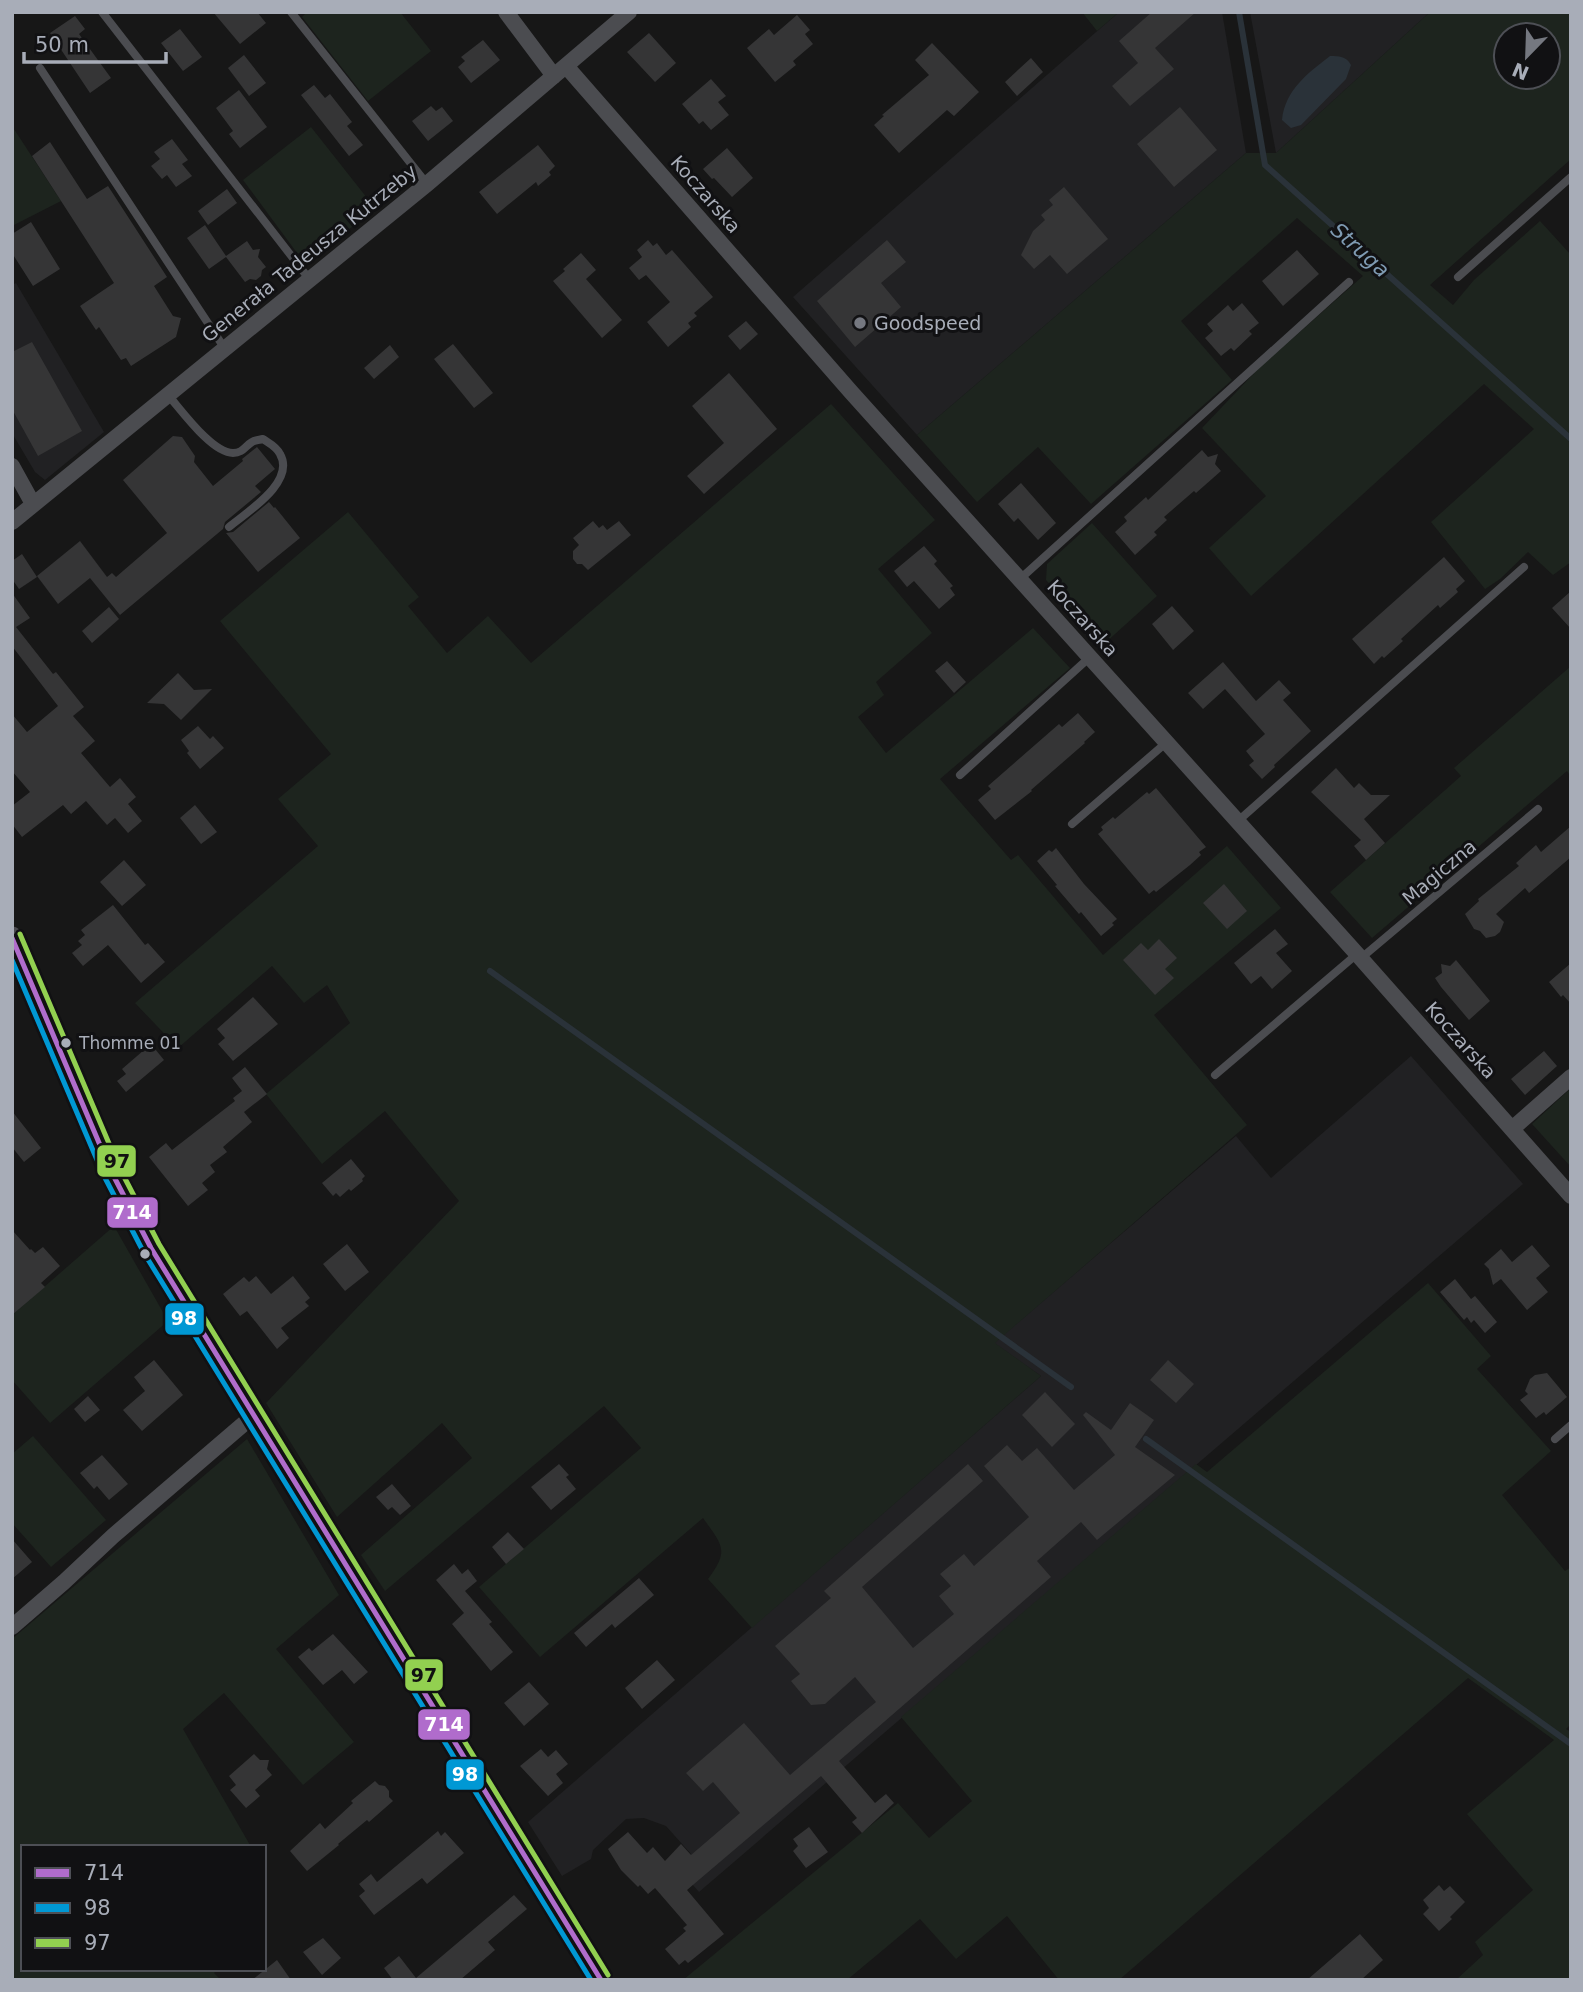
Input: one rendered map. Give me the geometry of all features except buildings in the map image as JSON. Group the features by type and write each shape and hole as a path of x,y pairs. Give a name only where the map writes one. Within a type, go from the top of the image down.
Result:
{"street":[{"name":"Koczarska","path":"506,12 1167,742 1571,1196"},
{"name":"Generała Tadeusza Kutrzeby","path":"12,522 427,184 629,12"},
{"path":"12,466 33,504"},
{"path":"12,937 111,1171 151,1248 601,1980"},
{"path":"1512,1129 1571,1077"},
{"path":"12,1627 254,1415"}],"lane":[{"path":"102,12 310,280"},
{"path":"291,12 427,184"},
{"path":"40,68 225,349"},
{"path":"1458,276 1571,177"},
{"path":"1020,579 1349,282"},
{"path":"167,396 212,444 223,451 234,453 244,450 251,442 263,439 281,454 283,466 275,488 229,527"},
{"path":"1238,821 1524,567"},
{"path":"960,775 1090,657"},
{"path":"1072,824 1167,742"},
{"name":"Magiczna","path":"1215,1075 1538,808"},
{"path":"1555,1439 1571,1424"}],"shaded area":[{"path":"307,12 400,12 431,51 368,101 302,17"},
{"path":"1082,12 1119,12 1097,31"},
{"path":"1119,12 1222,12 1246,153 917,435 793,297"},
{"path":"1250,12 1430,12 1276,153"},
{"path":"1430,12 1571,12 1571,159 1430,285 1453,305 1474,280 1540,221 1571,255 1571,562 1553,575 1528,552 1500,579 1485,589 1431,522 1534,429 1484,384 1251,596 1209,548 1266,496 1202,428 1259,368 1363,276 1297,218 1181,321 1232,380 1091,504 1038,447 977,502 917,435 1246,153 1276,153"},
{"path":"1330,56 1342,57 1349,62 1351,65 1346,79 1301,125 1291,128 1282,120 1288,100 1299,83"},
{"path":"12,126 61,201 12,226"},
{"path":"311,127 375,208 315,257 297,253 243,180"},
{"path":"16,283 104,432 45,480 35,472 12,433 12,285"},
{"path":"831,404 935,520 878,569 932,633 876,682 884,695 858,717 886,753 1033,628 1070,668 940,779 1011,860 1018,855 1103,955 1227,846 1281,908 1154,1015 1247,1125 995,1343 1041,1376 752,1628 708,1579 719,1561 721,1548 703,1518 540,1657 479,1587 641,1448 604,1406 385,1591 361,1555 472,1458 442,1423 337,1517 266,1403 459,1201 385,1111 322,1164 266,1094 350,1023 327,985 304,1003 272,966 178,1048 135,1003 318,846 278,799 331,754 220,621 348,512 419,597 408,606 447,653 488,616 531,663"},
{"path":"1092,523 1157,596 1104,644 1046,580 1047,564"},
{"path":"1571,666 1571,777 1567,771 1372,938 1330,892 1461,776 1454,768"},
{"path":"1411,1056 1523,1184 699,1892 677,1867 691,1854 666,1826 644,1818 626,1819 593,1850 591,1859 562,1876 528,1822 1041,1376 994,1343 1236,1136 1271,1178"},
{"path":"1571,1088 1571,1167 1532,1124"},
{"path":"114,1226 168,1321 50,1423 12,1380 12,1315"},
{"path":"1428,1283 1491,1356 1477,1369 1551,1451 1502,1495 1565,1571 1571,1567 1571,1724 1566,1729 1571,1732 1571,1980 1456,1980 1483,1955 1475,1942 1533,1890 1467,1814 1554,1740 1468,1678 1119,1980 1059,1980 1007,1916 956,1959 920,1919 847,1980 683,1980 898,1803 929,1838 972,1801 901,1717 1196,1464 1207,1472"},
{"path":"33,1436 106,1520 51,1567 12,1523 12,1454"},
{"path":"247,1439 339,1595 276,1649 354,1742 303,1785 224,1693 183,1729 250,1845 21,1845 21,1971 216,1971 214,1973 221,1980 12,1980 12,1639"}],"waterway":[{"name":"Struga","path":"1239,12 1265,165 1571,439"},
{"path":"490,971 1071,1387"},
{"path":"1146,1439 1571,1744"}],"transit line":[{"name":"97","path":"20,934 119,1167 159,1244 608,1975"},
{"name":"714","path":"12,938 111,1171 151,1248 601,1980"},
{"name":"98","path":"12,960 103,1174 144,1253 591,1980"}],"place":[{"name":"Goodspeed","path":"860,323"},
{"name":"Thomme 01","path":"66,1043"}]}
